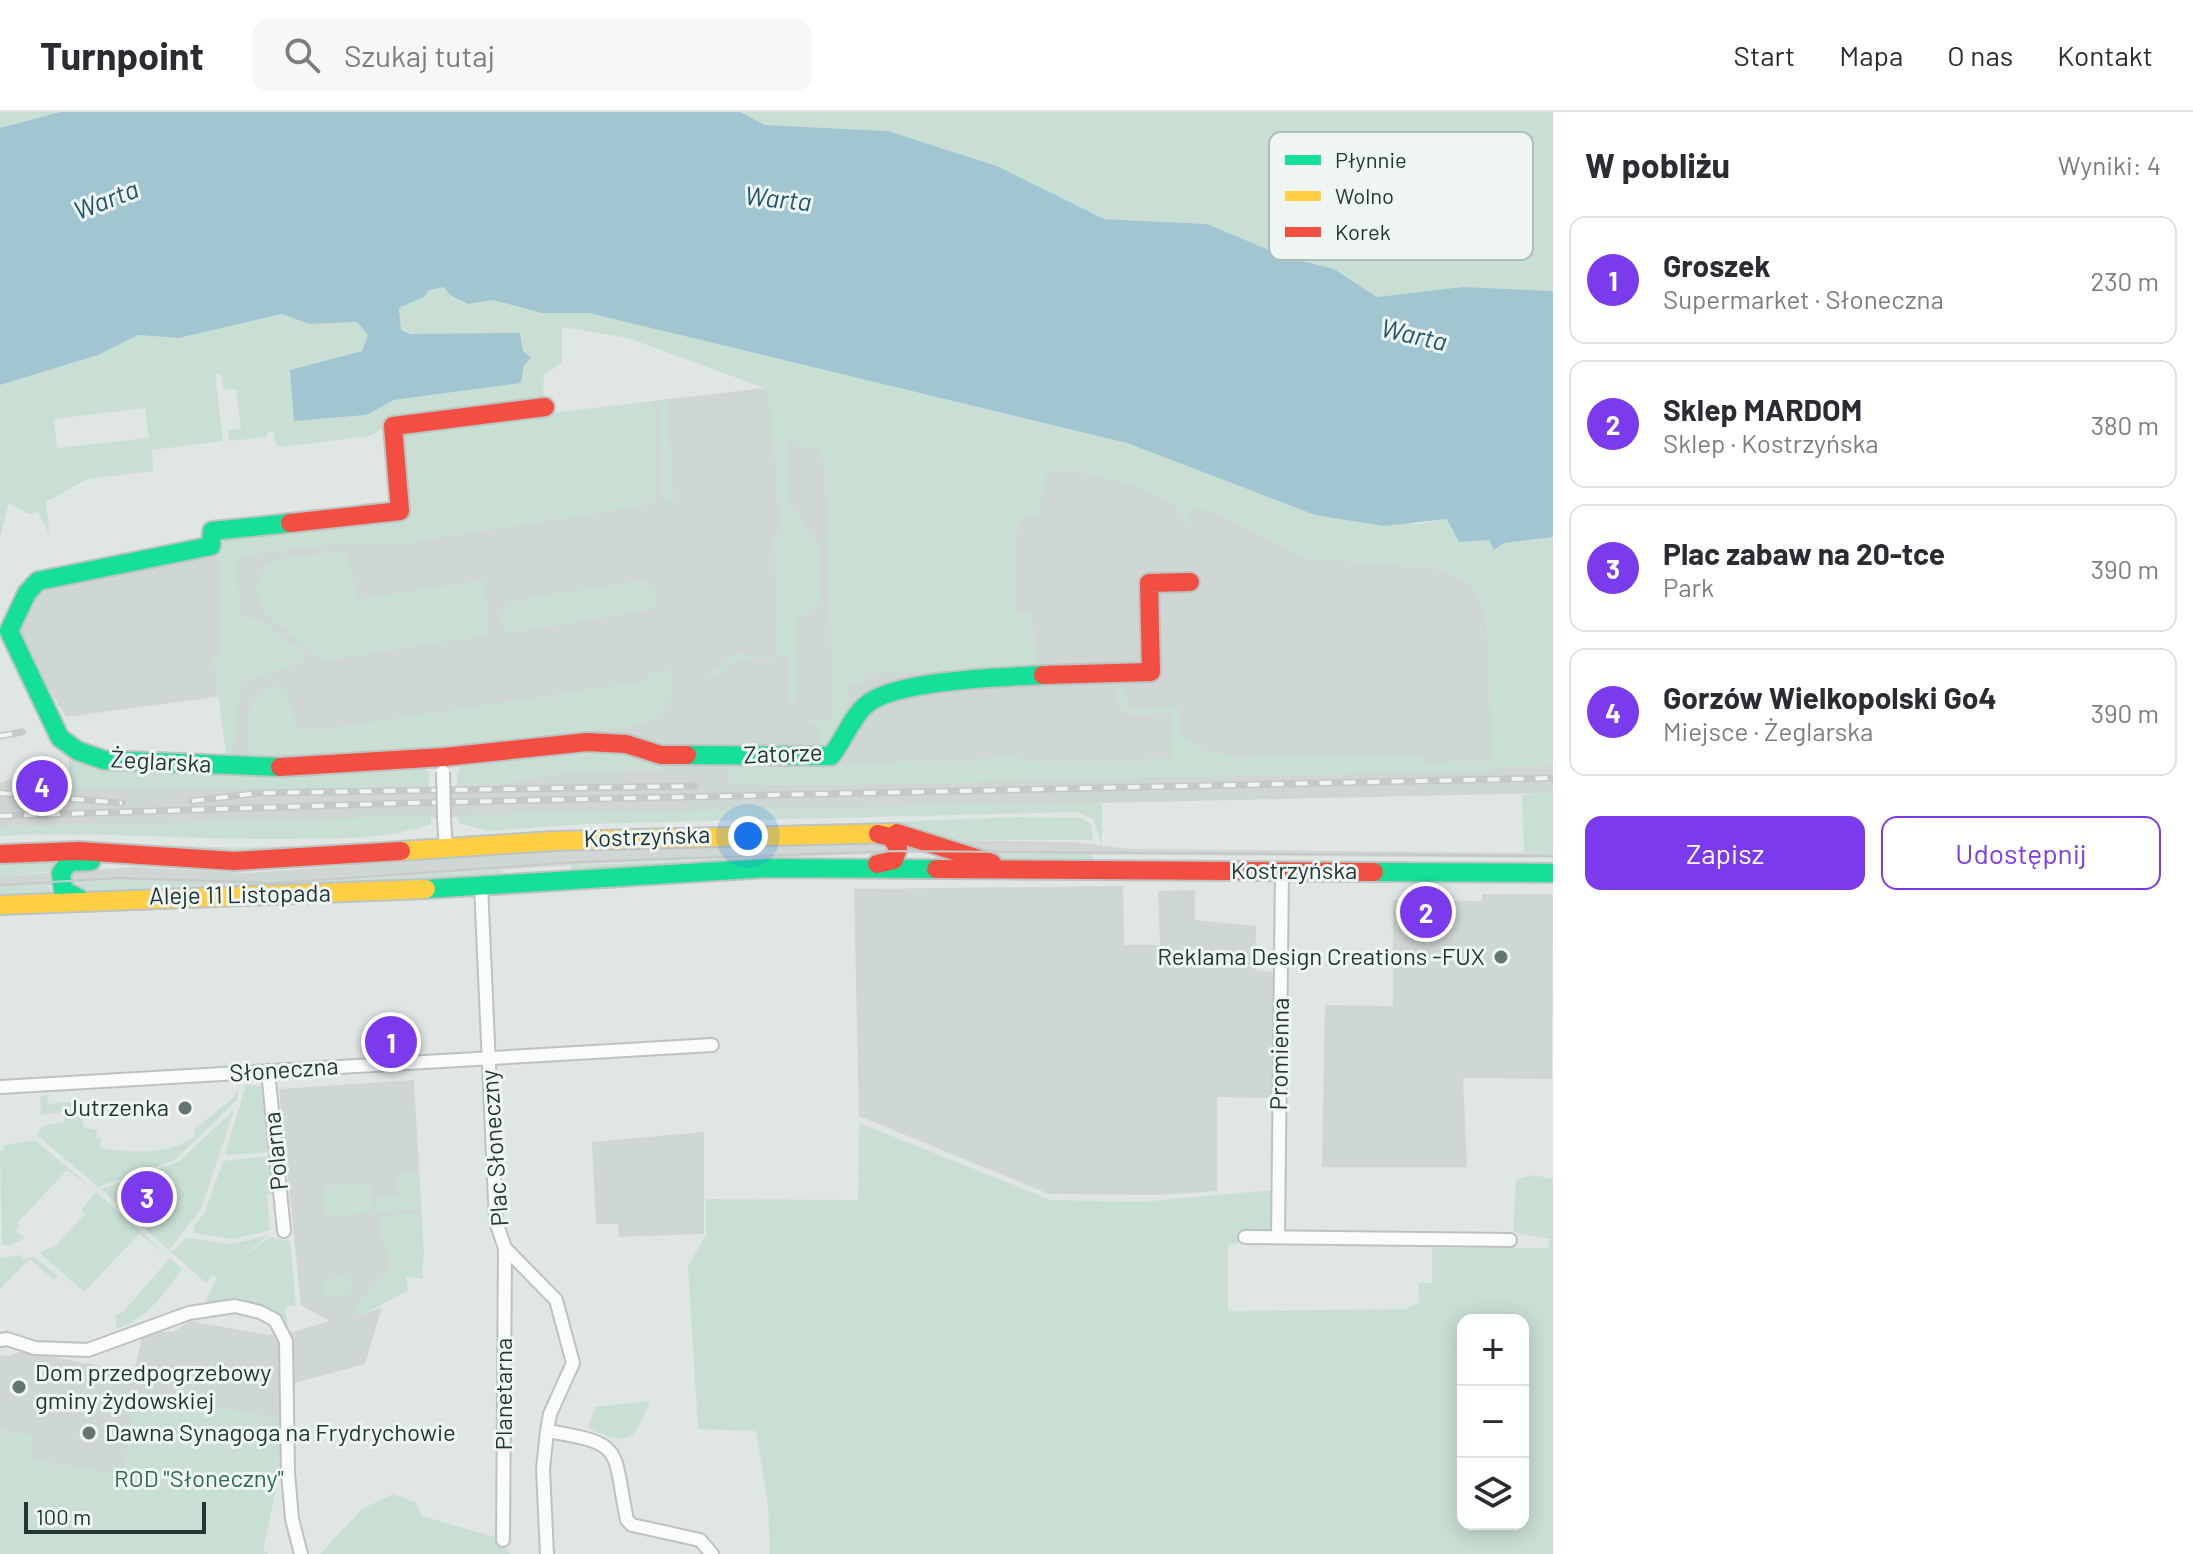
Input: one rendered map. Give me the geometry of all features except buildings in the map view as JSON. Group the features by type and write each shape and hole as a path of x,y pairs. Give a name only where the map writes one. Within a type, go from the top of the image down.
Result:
{"main road":[{"name":"Żeglarska","path":"443,765 277,767 104,760 78,751 60,738 9,631 27,593 38,581 211,546 212,531 400,511 393,426 545,407"},
{"name":"Zatorze","path":"443,765 587,742 626,744 661,755 831,756 847,739 863,704 875,698 961,678 1151,672 1149,583 1190,582"},
{"name":"Kostrzyńska","path":"446,849 553,841 857,831 900,833 982,861 1034,868"},
{"path":"850,867 887,864 898,853 897,844 891,837 857,831"},
{"name":"Aleje 11 Listopada","path":"0,854 79,851 197,860 446,849"},
{"path":"80,899 69,896 61,886 61,873 69,862 197,860"},
{"name":"Kostrzyńska","path":"481,885 702,871 850,867 901,870 1034,868 1553,873"},
{"name":"Aleje 11 Listopada","path":"0,905 80,899 306,896 481,885"}],"street":[{"path":"443,765 446,849"},
{"name":"Promienna","path":"1278,1237 1282,870"},
{"name":"Plac Słoneczny","path":"481,885 496,1222 505,1248 556,1300 573,1363 550,1414 547,1431 543,1469 547,1554"},
{"name":"Słoneczna","path":"0,1087 712,1045"},
{"name":"Polarna","path":"268,1071 284,1231"},
{"path":"1245,1237 1510,1240"},
{"name":"Planetarna","path":"503,1540 505,1248"},
{"path":"0,1340 7,1339 35,1348 88,1350 189,1313 235,1306 260,1312 275,1320 286,1341 288,1473 292,1519 301,1554"},
{"path":"547,1431 596,1439 608,1448 615,1457 627,1520 637,1529 700,1540 712,1554"}],"shaded area":[{"path":"765,388 1141,475 1302,557 1443,569 1475,587 1487,621 1493,767 1553,765 1553,793 0,827 0,783 33,771 69,772 71,789 457,787 499,784 568,772 669,769 628,751 556,735 227,762 223,696 66,717 15,633 27,606 45,583 406,517 399,431"},
{"path":"945,840 1073,842 1129,849 1553,853 1553,858 906,853 606,863 234,886 127,880 0,888 0,876 135,867 247,873 582,849"},
{"path":"1123,886 1124,945 1160,945 1158,891 1195,890 1195,920 1256,926 1255,970 1274,972 1273,1098 1217,1097 1217,1191 1161,1195 1049,1194 859,1116 854,889"},
{"path":"1482,894 1553,894 1552,1079 1463,1078 1467,1167 1322,1167 1325,1005 1393,1006 1393,900 1482,901"},
{"path":"414,1080 424,1257 360,1300 352,1318 382,1307 365,1364 283,1386 284,1420 136,1392 124,1476 29,1459 32,1435 0,1430 0,1355 9,1356 22,1351 116,1369 133,1377 142,1337 156,1332 175,1331 189,1321 269,1335 290,1333 330,1321 301,1305 279,1089"},
{"path":"704,1132 704,1234 619,1237 618,1224 596,1224 592,1142"}],"green space":[{"path":"0,112 60,112 0,128"},
{"path":"740,112 1553,112 1553,291 1462,287 1377,297 1334,269 1299,260 1533,260 1533,132 1269,132 1269,250 1207,224 1104,219 997,166 888,131 765,125"},
{"path":"444,287 450,295 468,304 493,300 542,313 589,313 1127,443 1315,515 1417,524 1448,518 1459,542 1478,539 1504,543 1553,537 1553,765 1494,767 1494,771 802,786 730,784 728,769 1021,757 1022,762 1173,758 1171,713 1126,715 1118,706 1117,688 1125,687 1127,708 1178,706 1179,732 1207,753 1223,753 1233,758 1423,755 1424,763 1492,760 1487,621 1475,587 1443,569 1302,557 1212,511 1189,508 1188,529 1177,509 1149,492 1094,475 1047,471 1038,516 1020,518 1016,542 1016,613 1032,613 1038,667 865,674 865,683 847,684 846,729 825,748 819,749 818,724 809,724 809,720 833,719 825,465 817,449 799,449 799,440 787,441 789,500 821,550 820,601 816,608 796,619 797,701 790,708 789,656 738,660 702,684 704,678 738,651 751,657 777,655 774,533 780,533 771,415 765,388 628,338 562,327 562,362 544,375 543,399 390,424 370,436 281,447 276,444 273,431 268,432 267,437 229,441 228,430 241,428 236,389 224,390 221,374 215,374 223,441 152,450 153,471 87,479 46,502 50,536 38,512 29,514 9,503 0,538 0,385 98,355 138,335 179,338 282,314 309,324 357,322 368,335 362,351 291,370 323,419 366,415 394,400 521,383 524,365 401,330 399,308 424,297 428,290","holes":["145,408 149,438 57,448 54,419"]},
{"path":"667,399 674,502 669,503 662,497 661,400"},
{"path":"654,401 656,504 400,544 334,544 237,556 239,614 262,621 306,654 304,662 243,682 235,743 227,762 213,655 220,654 218,535 406,517 399,431"},
{"path":"331,552 347,553 358,599 484,580 489,635 322,661 264,612 256,588 264,567 272,560"},
{"path":"646,581 656,591 655,605 650,610 508,633 500,620 504,607 510,601"},
{"path":"667,669 672,688 669,703 658,715 641,725 439,751 262,762 251,756 248,745 249,710 260,693 269,688 281,686 287,693 298,729 338,727 648,681 648,674"},
{"path":"68,751 423,767 429,773 429,788 70,789"},
{"path":"628,751 672,769 568,772 499,784 457,787 457,772 462,767 536,757"},
{"path":"1553,793 1553,853 1524,852 1522,795"},
{"path":"1102,802 1102,846 1094,820 1077,812 585,824 488,831 458,823 458,815"},
{"path":"431,816 431,824 414,829 380,836 346,838 73,834 0,836 0,827"},
{"path":"1019,817 1083,818 1091,825 1093,840 946,840 863,823"},
{"path":"431,837 419,845 320,849 83,845 0,847 62,842 213,847 365,846 398,844"},
{"path":"968,853 1093,854 1093,861 1002,860"},
{"path":"806,857 601,870 600,867 598,870 571,871 571,865"},
{"path":"60,859 53,871 0,876 0,862"},
{"path":"502,870 502,876 321,888 88,891 70,884 127,880 234,886"},
{"path":"48,885 52,894 0,899 0,888"},
{"path":"286,903 134,909 120,905"},
{"path":"246,1084 264,1087 271,1152 225,1155"},
{"path":"238,1087 237,1100 175,1160 98,1187 37,1135 43,1126 65,1122 64,1112 41,1115 40,1097 47,1094 49,1104 80,1101 84,1127 97,1130 96,1137 101,1138 100,1148 137,1151 175,1147 195,1136 194,1130 233,1098"},
{"path":"234,1110 201,1209 169,1250 133,1218 143,1212 131,1216 101,1189 178,1162"},
{"path":"859,1123 1051,1200 1140,1202 1272,1190 1272,1235 1240,1234 1238,1244 1228,1245 1228,1311 1405,1309 1419,1302 1418,1283 1432,1283 1432,1248 1548,1248 1550,1239 1513,1232 1516,1180 1533,1175 1553,1179 1553,1554 770,1554 768,1505 756,1431 698,1429 688,1266 706,1235 706,1199 858,1200"},
{"path":"35,1140 93,1189 67,1170 17,1223 20,1225 15,1230 25,1238 12,1245 2,1245 0,1151 4,1150 4,1145"},
{"path":"271,1156 275,1192 267,1195 270,1230 233,1239 194,1233 194,1226 205,1212 223,1161"},
{"path":"419,1171 421,1209 376,1212 375,1198 398,1196 397,1173"},
{"path":"370,1184 372,1213 325,1216 323,1186"},
{"path":"96,1192 165,1253 139,1234 84,1292 40,1253 57,1244 85,1214 81,1210"},
{"path":"422,1214 423,1279 406,1277 408,1291 351,1319 360,1300 390,1269 388,1244 382,1244 380,1216"},
{"path":"269,1235 233,1264 270,1237 290,1241 296,1305 285,1307 290,1340 270,1313 203,1306 217,1278 212,1275 206,1283 171,1252 187,1238 231,1244"},
{"path":"24,1255 21,1260 33,1256 57,1275 54,1280 30,1259 0,1289 0,1258"},
{"path":"170,1258 182,1269 168,1288 146,1312 117,1329 115,1316 123,1312"},
{"path":"350,1277 351,1294 323,1296 322,1279"},
{"name":"ROD \"Słoneczny\"","path":"136,1392 284,1420 282,1461 263,1550 269,1554 0,1554 0,1430 32,1435 29,1459 124,1476"},
{"path":"650,1401 640,1425 629,1437 613,1438 588,1428 595,1407"},
{"name":"ROD \"Słoneczny\"","path":"393,1494 415,1502 422,1516 498,1538 510,1554 320,1554 362,1509"}],"water":[{"name":"Warta","path":"60,112 740,112 765,125 888,131 997,166 1104,219 1207,224 1269,250 1269,260 1299,260 1334,269 1377,297 1462,287 1553,291 1553,537 1504,543 1494,550 1489,540 1459,542 1447,519 1384,526 1315,515 1127,443 589,313 542,313 493,300 468,304 450,295 444,287 429,290 424,297 399,308 401,330 411,334 520,333 523,351 531,358 524,365 521,383 394,400 366,415 294,421 290,370 362,351 368,335 357,322 309,324 282,314 179,338 138,335 98,355 0,385 0,128"}],"tram line":[{"path":"0,885 119,878 276,883 578,862 898,851 1553,856"}],"railway":[{"path":"0,736 22,732"},
{"path":"0,816 407,803 1553,778"},
{"path":"192,801 258,793 695,786"},
{"path":"0,793 122,803"}],"traffic: fast":[{"path":"280,767 104,760 78,751 60,738 9,631 27,593 38,581 211,546 212,531 290,523"},
{"path":"687,755 831,756 861,710 880,697 950,681 1043,675"},
{"path":"80,899 63,890 61,873 69,862 91,861"},
{"path":"426,889 769,868 936,869"},
{"path":"1374,872 1553,873"}],"traffic: slow":[{"path":"401,851 553,841 897,833"},
{"path":"0,905 426,889"}],"traffic: jam":[{"path":"290,523 400,511 393,426 545,407"},
{"path":"1043,675 1151,672 1149,583 1190,582"},
{"path":"280,767 444,757 587,742 626,744 661,755 687,755"},
{"path":"897,833 992,863"},
{"path":"877,864 894,860 898,848 891,837 878,834"},
{"path":"0,854 79,851 234,861 401,851"},
{"path":"936,869 1374,872"}],"place":[{"name":"Gorzów Wielkopolski Go4","path":"42,786"},
{"name":"Sklep MARDOM","path":"1426,912"},
{"name":"Reklama Design Creations -FUX","path":"1501,957"},
{"name":"Groszek","path":"391,1042"},
{"name":"Jutrzenka","path":"185,1108"},
{"name":"Plac zabaw na 20-tce","path":"147,1197"},
{"name":"Dom przedpogrzebowy gminy żydowskiej","path":"19,1387"},
{"name":"Dawna Synagoga na Frydrychowie","path":"89,1433"}]}
